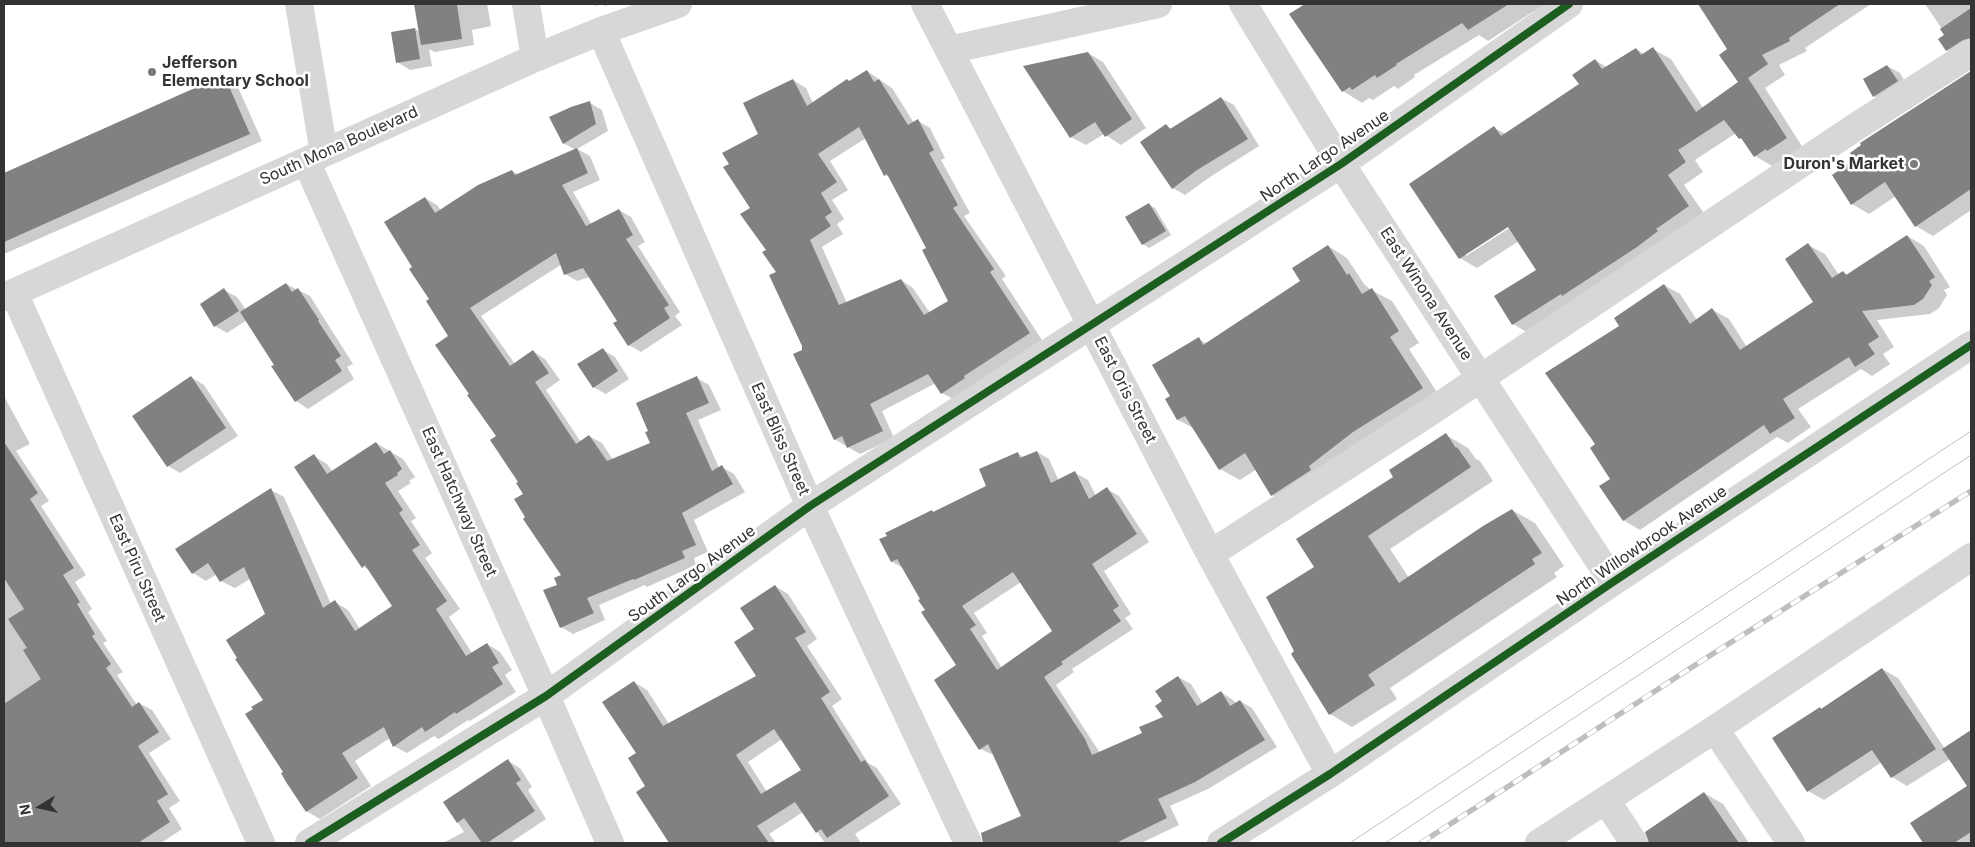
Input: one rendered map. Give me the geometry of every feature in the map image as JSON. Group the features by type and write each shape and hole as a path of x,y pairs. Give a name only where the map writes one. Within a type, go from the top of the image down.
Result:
{"street":[{"name":"East Hatchway Street","path":"299,4 315,157 610,843"},
{"path":"526,4 535,58"},
{"name":"South Mona Boulevard","path":"9,295 535,58 601,31 678,4"},
{"name":"East Oris Street","path":"925,4 1210,554 1330,774"},
{"path":"950,50 1158,4"},
{"name":"East Winona Avenue","path":"1243,4 1341,164 1613,582"},
{"name":"North Largo Avenue","path":"1091,325 1341,164 1569,4"},
{"name":"East Bliss Street","path":"601,31 810,506 968,843"},
{"path":"1210,554 1480,378 1854,128 1971,53"},
{"name":"East Piru Street","path":"9,295 261,843"},
{"name":"South Largo Avenue","path":"309,843 546,696 810,506 1091,325"},
{"name":"North Willowbrook Avenue","path":"1221,843 1330,774 1613,582 1971,345"},
{"path":"1539,843 1715,729 1971,557"},
{"path":"1715,729 1791,843"},
{"path":"1606,800 1634,843"}],"building":[{"path":"414,4 457,4 462,39 421,45"},
{"path":"1305,4 1509,4 1468,30 1462,23 1377,78 1375,75 1352,90 1350,87 1342,92 1289,14"},
{"path":"1698,4 1840,4 1789,38 1790,41 1762,55 1768,64 1748,78 1787,138 1754,157 1741,138 1739,139 1724,120 1678,150 1686,162 1668,175 1689,206 1656,229 1658,231 1637,247 1562,296 1561,294 1512,325 1494,296 1536,270 1508,227 1459,259 1409,184 1494,126 1501,136 1579,84 1572,75 1595,59 1602,69 1636,48 1641,55 1653,47 1696,112 1738,82 1719,55 1727,49"},
{"path":"1971,8 1971,38 1963,40 1946,51 1938,39 1944,35 1940,29"},
{"path":"415,28 420,59 396,63 391,32"},
{"path":"1088,52 1132,119 1105,137 1095,122 1070,138 1023,66"},
{"path":"1887,65 1898,81 1873,97 1863,79"},
{"path":"867,70 874,82 879,79 908,125 918,119 934,150 929,153 958,205 953,208 994,269 990,272 1030,333 964,376 965,378 941,394 928,374 870,404 883,431 847,448 842,436 834,440 793,354 802,350 802,346 769,275 776,272 762,252 766,250 740,214 750,208 723,167 729,164 722,153 758,134 743,103 793,79 807,106 847,79 849,81","holes":["859,127 884,176 887,174 926,248 922,250 948,301 924,315 901,279 839,305 810,240 831,226 825,217 832,212 821,193 837,182 818,154"]},
{"path":"1971,71 1971,189 1915,227 1885,182 1851,205 1832,175 1854,160 1850,153 1861,145 1860,143"},
{"path":"224,75 250,134 4,242 4,173"},
{"path":"1221,97 1248,139 1197,170 1172,189 1140,142 1166,124 1170,129"},
{"path":"590,101 596,124 563,144 549,117"},
{"path":"577,148 588,173 562,185 586,226 619,209 633,235 626,239 669,305 664,308 670,318 628,346 613,323 617,321 583,268 564,275 556,253 470,308 510,366 533,350 549,373 535,382 576,444 589,435 607,461 650,443 645,432 648,431 636,403 697,376 709,403 686,413 712,471 722,465 733,484 682,513 696,545 682,551 685,558 587,598 594,613 560,628 543,590 557,585 554,578 561,575 523,519 525,517 514,499 523,494 516,483 518,482 490,440 496,436 435,345 448,336 426,301 429,299 409,269 412,267 384,222 425,197 435,213 478,185 512,170 515,175"},
{"path":"1149,203 1166,231 1142,245 1125,217"},
{"path":"1907,235 1935,277 1929,281 1932,285 1923,299 1914,305 1862,311 1879,337 1868,344 1875,354 1855,367 1849,357 1783,399 1795,418 1770,434 1764,425 1623,521 1599,486 1610,479 1590,448 1595,444 1545,373 1619,326 1614,318 1664,284 1690,324 1712,308 1740,350 1813,302 1785,259 1808,243 1832,278 1843,271 1846,275"},
{"path":"1328,245 1362,294 1372,288 1399,331 1390,337 1423,388 1353,432 1309,466 1311,470 1271,496 1245,453 1219,470 1185,416 1177,420 1165,399 1170,396 1152,365 1199,337 1203,345 1300,281 1292,268"},
{"path":"286,283 292,292 298,288 341,356 335,360 342,371 295,402 271,366 274,365 240,312"},
{"path":"224,288 239,311 214,327 200,304"},
{"path":"603,348 618,371 593,388 577,364"},
{"path":"191,376 226,428 167,467 132,416"},
{"path":"1446,433 1471,467 1368,536 1399,583 1483,526 1512,509 1542,553 1532,559 1535,564 1368,675 1375,685 1329,715 1291,654 1294,651 1266,597 1314,567 1296,539 1393,477 1389,470"},
{"path":"4,442 38,493 30,499 74,568 63,575 80,602 77,604 95,634 92,636 111,664 106,668 132,707 139,702 159,732 138,746 168,794 157,801 170,822 138,843 4,843 4,704 41,679 23,650 27,648 8,619 24,609 4,578"},
{"path":"376,442 384,454 390,450 402,469 397,473 398,475 385,483 403,510 399,513 420,545 412,550 447,601 436,609 466,656 487,643 499,663 492,667 503,684 425,732 422,727 393,747 384,727 342,753 358,778 306,812 286,782 281,773 283,772 245,714 253,709 251,707 263,700 235,659 237,658 226,640 265,614 244,567 220,582 208,563 192,574 175,549 271,488 323,608 335,600 355,631 392,606 365,565 362,568 294,467 314,454 327,474"},
{"path":"1037,451 1051,483 1075,471 1089,499 1107,487 1137,534 1092,564 1119,606 1113,610 1121,621 1061,662 1063,664 1044,677 1085,739 1092,755 1142,733 1139,727 1163,717 1155,706 1162,701 1155,691 1178,676 1197,706 1221,691 1230,706 1240,700 1265,740 1195,782 1158,799 1167,818 1116,843 983,843 981,833 1021,816 988,744 979,750 934,680 956,665 921,612 925,610 897,559 891,562 879,539 887,536 885,533 986,486 979,469 1018,452 1020,458","holes":["1013,572 1052,631 997,670 970,629 976,625 962,606"]},
{"path":"775,585 806,632 795,638 830,692 821,698 861,762 865,760 889,796 827,838 821,829 816,833 795,802 757,826 769,843 669,843 636,792 645,786 628,758 636,753 602,702 634,681 663,726 756,676 734,642 754,629 740,608","holes":["774,729 801,770 761,794 736,755"]},
{"path":"1882,668 1936,749 1891,778 1872,750 1807,792 1772,738 1820,707 1821,709"},
{"path":"1971,730 1971,832 1954,843 1923,843 1910,823 1967,786 1942,749"},
{"path":"508,759 521,780 516,783 535,811 487,843 482,843 464,818 457,823 443,802"},
{"path":"1704,792 1739,843 1649,843 1645,832"}],"tram line":[{"path":"1350,843 1971,431"},
{"path":"1385,843 1971,455"}],"railway":[{"path":"1421,843 1703,660 1971,491"}],"cycle path":[{"path":"309,843 546,696 810,506 1341,164 1569,4"},
{"path":"1221,843 1330,774 1613,582 1971,345"}],"place":[{"name":"Jefferson Elementary School","path":"152,72"},
{"name":"Duron's Market","path":"1914,164"}]}
